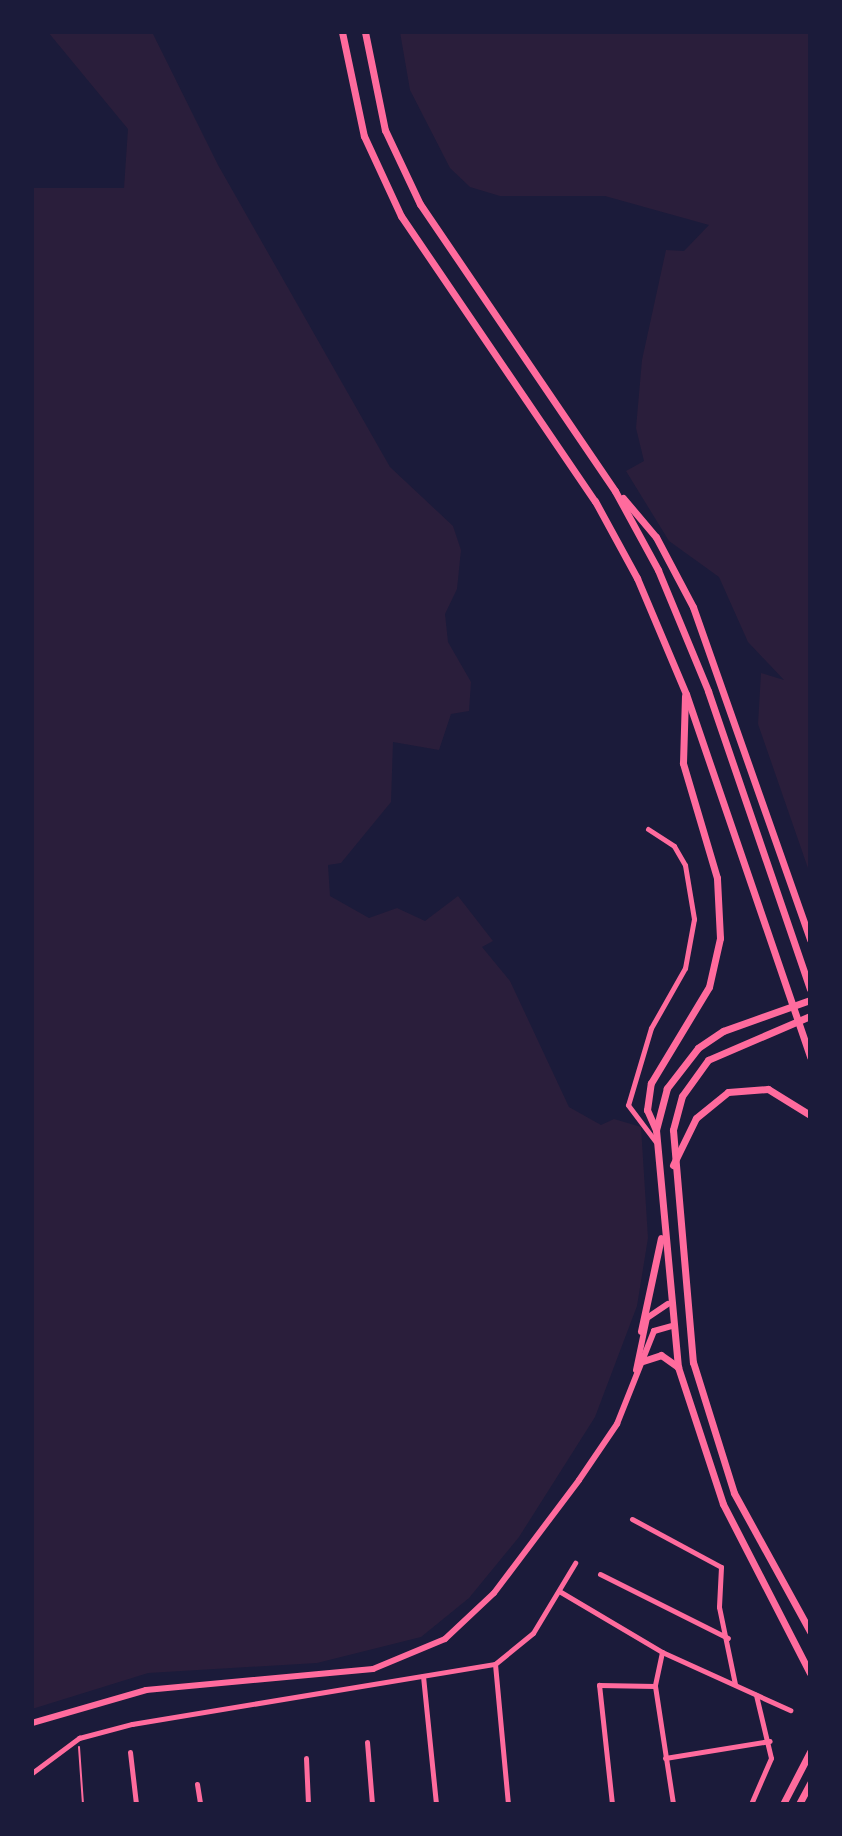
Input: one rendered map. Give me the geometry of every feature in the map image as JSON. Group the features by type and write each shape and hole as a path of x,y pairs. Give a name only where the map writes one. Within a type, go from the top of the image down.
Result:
{"main road":[{"path":"342,32 354,103 380,177 617,539 686,694 810,1057"},
{"path":"365,32 385,130 420,204 615,491 656,537 693,607 810,940"},
{"path":"615,491 695,656 810,989"},
{"path":"656,1130 647,1110 651,1083 709,987 720,938 717,878 683,763 686,694"},
{"path":"810,1000 723,1031 698,1048 667,1088 656,1130 668,1304 678,1367 723,1504 810,1673"},
{"path":"810,1016 729,1046 700,1067 676,1113 673,1165 693,1362 734,1493 810,1631"},
{"path":"673,1165 696,1118 728,1092 768,1089 810,1115"},
{"path":"641,1331 663,1224"},
{"path":"643,1361 661,1355 678,1367"},
{"path":"783,1804 810,1752"},
{"path":"799,1804 810,1783"}],"street":[{"path":"648,829 674,846 685,865 694,919 685,968 651,1028 628,1105 656,1142"},
{"path":"636,1377 641,1331 653,1309 668,1304"},
{"path":"32,1723 146,1690 373,1669 445,1639 529,1548 617,1424 654,1331 671,1326"},
{"path":"632,1519 717,1562 735,1684"},
{"path":"32,1773 79,1738 250,1700 495,1664 522,1647 575,1563"},
{"path":"600,1574 729,1638"},
{"path":"559,1591 662,1652 790,1710"},
{"path":"662,1652 655,1686 673,1804"},
{"path":"495,1664 508,1804"},
{"path":"423,1676 436,1804"},
{"path":"612,1804 599,1685 655,1686"},
{"path":"751,1804 769,1766 770,1741 756,1695"},
{"path":"665,1758 770,1741"},
{"path":"367,1742 372,1804"},
{"path":"130,1752 136,1804"},
{"path":"306,1758 308,1804"},
{"path":"197,1784 200,1804"}],"path":[{"path":"79,1738 83,1804"}],"shaded area":[{"path":"48,32 152,32 218,165 390,467 453,526 461,550 457,589 445,614 448,642 471,682 469,711 451,714 439,750 393,742 391,802 341,863 328,865 330,896 369,918 397,908 425,921 458,896 493,941 482,947 510,981 569,1107 601,1125 614,1119 641,1127 648,1238 637,1306 595,1417 519,1537 469,1598 421,1637 317,1663 148,1673 32,1709 32,188 124,188 128,129"},
{"path":"400,32 810,32 810,874 758,724 761,673 784,680 748,642 719,577 669,541 626,471 644,461 636,428 642,360 666,250 684,251 709,225 605,196 500,196 470,187 450,168 410,90"}]}
